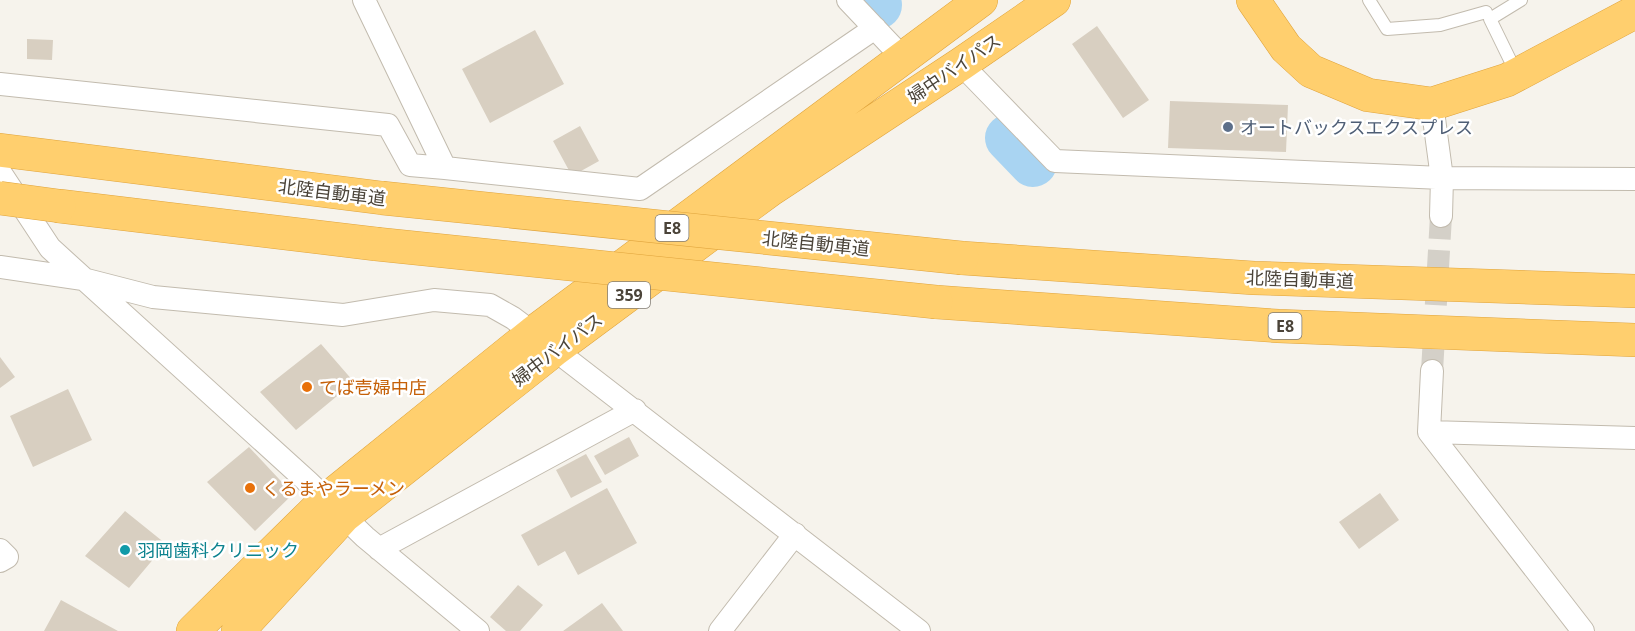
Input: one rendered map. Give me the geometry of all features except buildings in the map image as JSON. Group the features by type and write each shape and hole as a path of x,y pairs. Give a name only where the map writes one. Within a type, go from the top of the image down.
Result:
{"highway":[{"name":"婦中バイパス","path":"193,631 335,508 903,58 981,0"},
{"name":"婦中バイパス","path":"544,341 1054,0"},
{"path":"1253,0 1286,48 1311,71 1368,95 1432,104 1507,80 1635,12"},
{"name":"北陸自動車道","path":"0,150 382,198 962,258 1254,278 1635,291"},
{"name":"E8","path":"0,198 376,244 936,302 1278,326 1635,340"},
{"name":"婦中バイパス","path":"238,631 335,508"}],"street":[{"path":"364,0 445,168"},
{"path":"848,0 903,58"},
{"path":"0,84 388,125 410,165 640,189 875,28"},
{"path":"961,64 1055,161 1442,178 1635,179"},
{"path":"1432,104 1442,178 1441,216"},
{"path":"0,172 50,248 379,549 478,631"},
{"path":"0,267 83,279 153,297 343,315 434,300 490,305 544,341 635,410 919,631"},
{"path":"1432,371 1429,432 1583,631"},
{"path":"379,549 635,410"},
{"path":"1429,432 1635,438"},
{"path":"720,631 795,534"},
{"path":"0,550 7,557 0,561"}],"lane":[{"path":"1369,0 1388,29 1440,25 1488,16 1521,0"},
{"path":"1478,0 1512,64"}],"waterway":[{"path":"873,0 878,5"},
{"path":"1009,138 1033,163"}],"tunnel":[{"path":"1432,371 1441,216"}],"place":[{"name":"オートバックスエクスプレス","path":"1228,127"},
{"name":"てば壱婦中店","path":"307,387"},
{"name":"くるまやラーメン","path":"250,488"},
{"name":"羽岡歯科クリニック","path":"125,550"}]}
